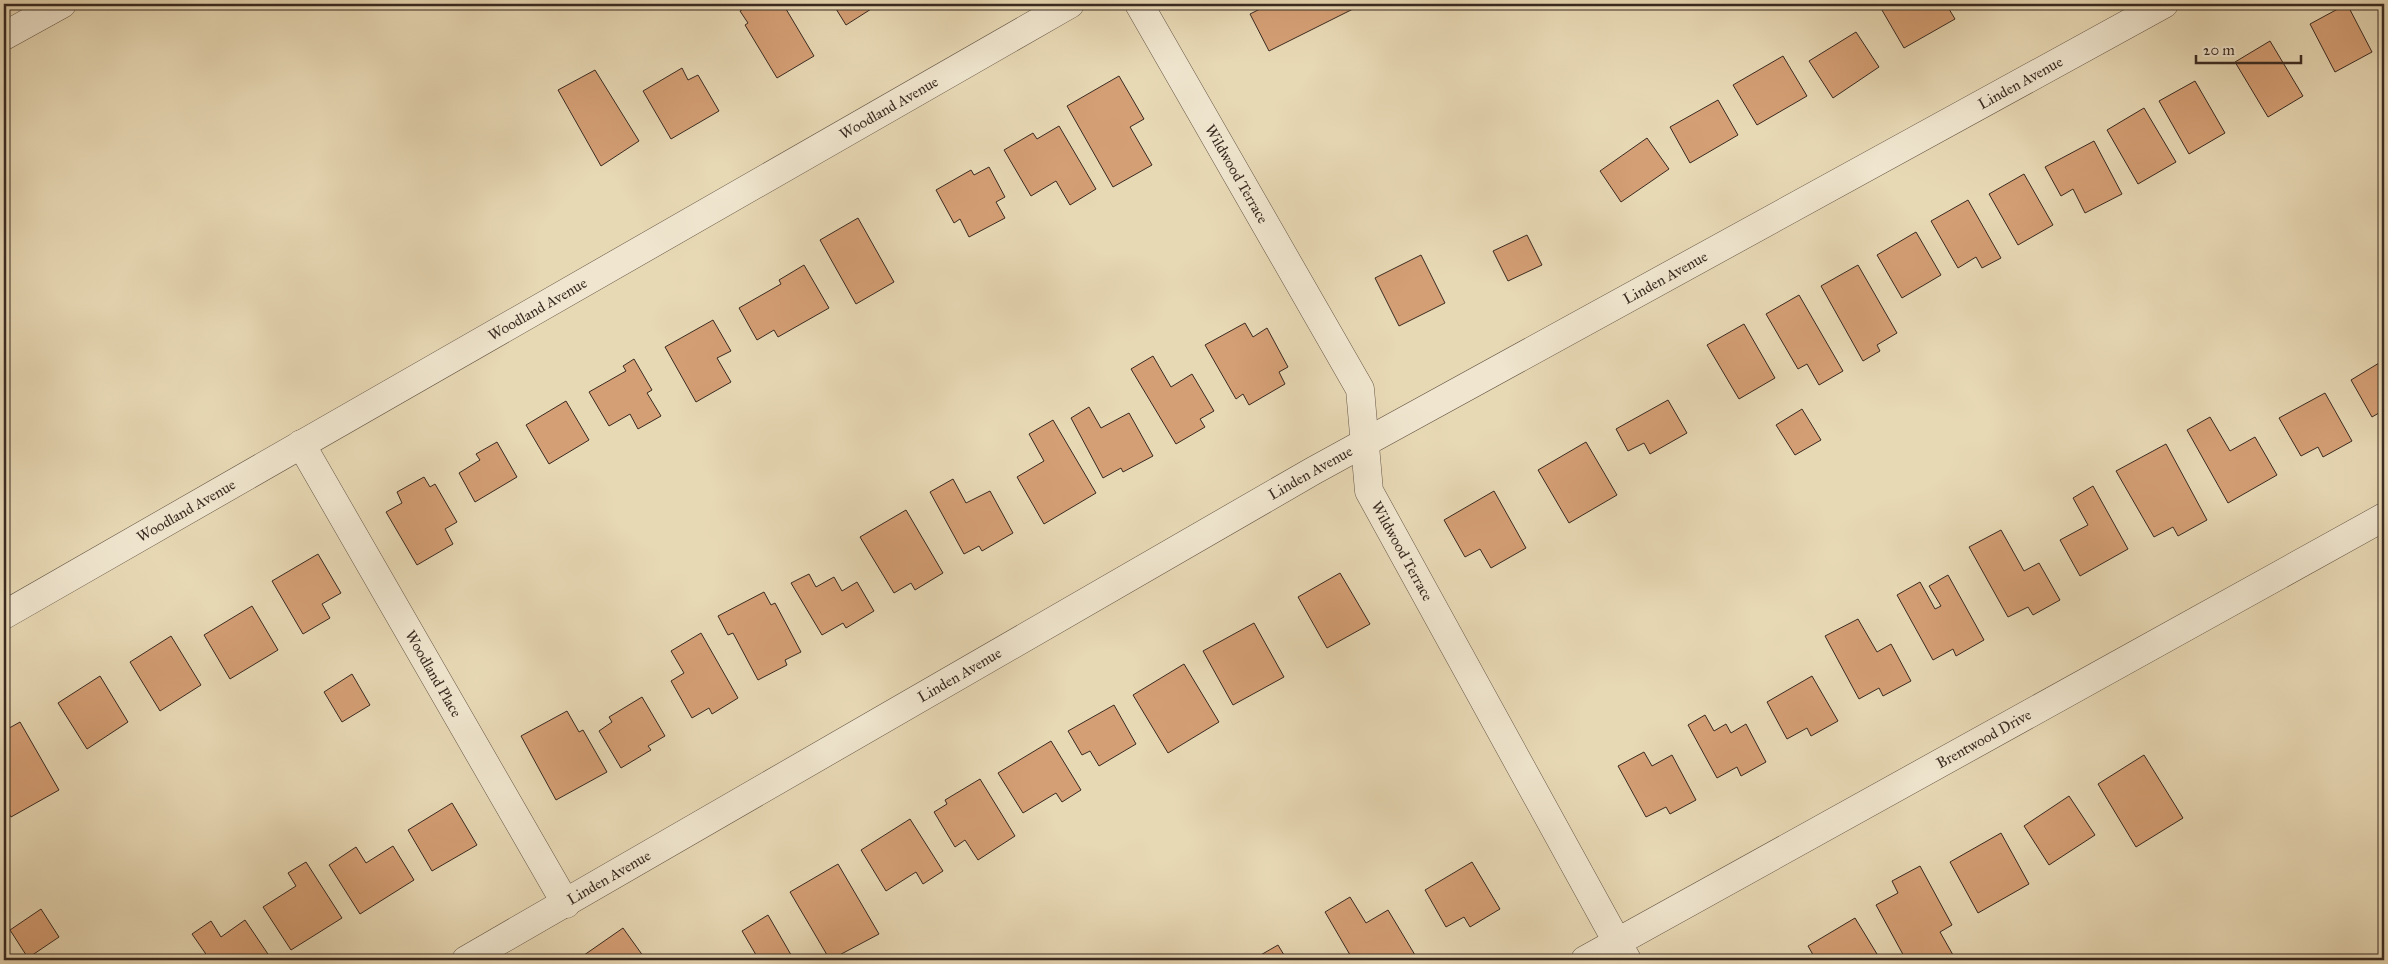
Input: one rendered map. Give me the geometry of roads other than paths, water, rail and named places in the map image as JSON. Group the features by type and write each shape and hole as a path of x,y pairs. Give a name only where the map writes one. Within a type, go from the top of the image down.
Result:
{"street":[{"path":"4,36 62,4"},
{"name":"Woodland Avenue","path":"4,614 1070,4"},
{"name":"Wildwood Terrace","path":"1139,4 1360,389 1369,491 1622,951"},
{"name":"Linden Avenue","path":"466,960 1365,443 2164,4"},
{"name":"Woodland Place","path":"301,444 566,904"},
{"name":"Brentwood Drive","path":"1585,960 1622,951 2384,516"}]}
